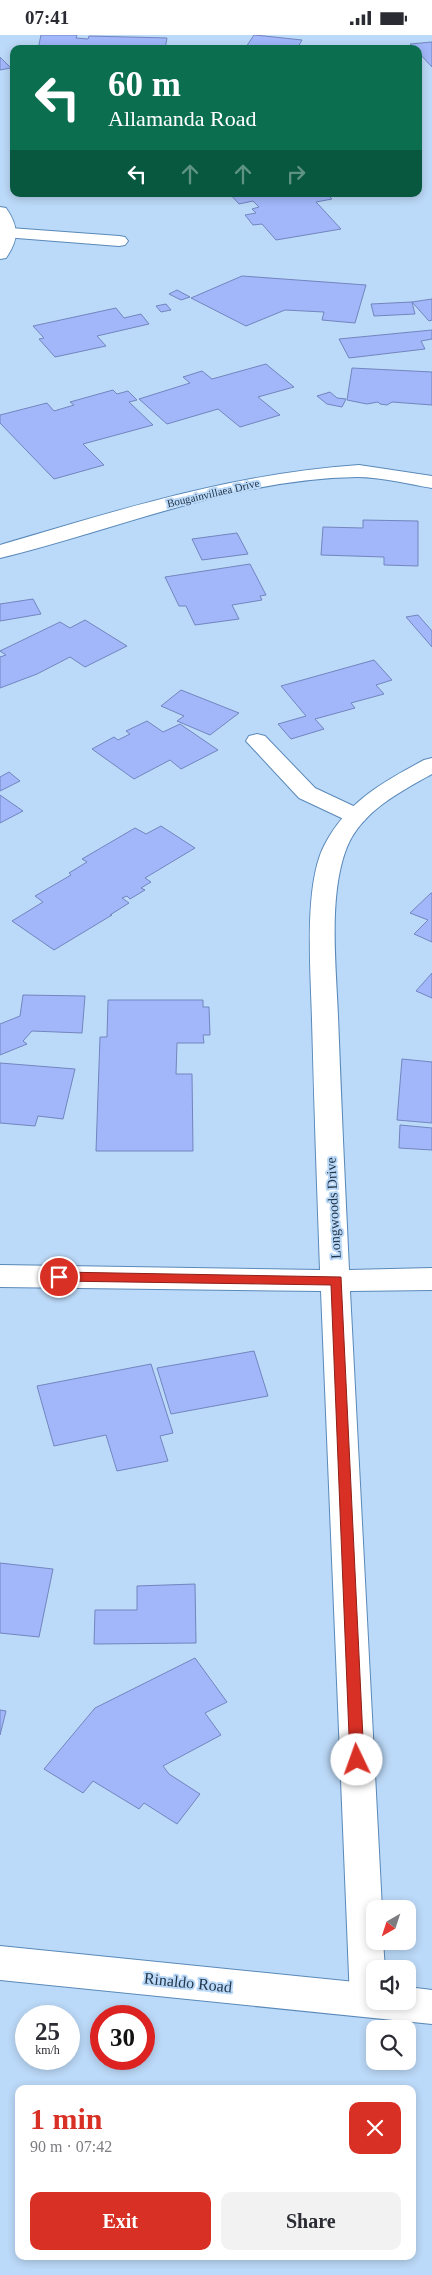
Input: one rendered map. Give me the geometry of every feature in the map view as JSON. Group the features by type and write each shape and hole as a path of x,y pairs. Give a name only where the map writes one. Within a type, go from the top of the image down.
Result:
{"street":[{"path":"0,212 9,225 10,233 0,253"},
{"path":"10,233 119,241"},
{"name":"Bougainvillaea Drive","path":"0,552 176,500 303,475 359,471 432,482"},
{"path":"257,741 307,793 356,816"},
{"name":"Longwoods Drive","path":"373,1960 337,1281 323,957 325,879 336,845 356,816 384,791 432,765"},
{"path":"0,1276 337,1281 432,1279"},
{"name":"Rinaldo Road","path":"0,1963 366,1999"},
{"name":"Rinaldo Road","path":"416,2005 432,2007"}],"building":[{"path":"41,35 77,35 76,38 88,39 89,36 167,38 166,45 39,45"},
{"path":"254,35 302,40 299,45 247,45"},
{"path":"432,42 432,67 422,56 422,45 410,44"},
{"path":"0,57 10,68 0,70"},
{"path":"233,197 330,197 332,199 316,202 341,229 276,240 262,224 253,225 245,215 256,213 252,209 259,207 253,201 239,204"},
{"path":"242,276 366,285 355,323 322,320 324,312 285,310 246,326 191,298"},
{"path":"177,290 190,297 181,300 169,294"},
{"path":"432,299 432,320 429,321 412,302"},
{"path":"412,302 415,314 374,316 371,304"},
{"path":"166,304 171,310 161,312 156,306"},
{"path":"116,308 124,318 141,314 149,324 97,336 106,346 55,357 39,339 44,338 33,326"},
{"path":"432,330 432,339 421,341 425,349 349,358 339,339"},
{"path":"266,364 294,387 258,397 280,415 240,427 218,409 167,424 139,399 190,383 183,377 202,371 212,379"},
{"path":"352,368 432,372 432,405 392,402 387,405 378,402 367,404 347,400"},
{"path":"113,390 117,394 128,391 137,400 129,402 153,425 83,444 104,465 54,479 0,423 0,415 47,403 54,411 74,405 70,402"},
{"path":"330,392 337,398 346,399 342,407 327,404 317,396"},
{"path":"363,520 418,521 418,566 384,565 384,557 321,555 323,527 363,528"},
{"path":"237,533 248,554 202,560 192,539"},
{"path":"250,564 266,595 260,596 262,600 232,605 239,619 195,625 186,606 179,606 165,577"},
{"path":"33,599 41,614 0,621 0,604"},
{"path":"418,615 432,631 432,647 406,617"},
{"path":"85,620 127,646 85,667 70,657 37,674 0,688 0,657 6,655 0,651 60,622 70,628"},
{"path":"374,660 392,680 376,685 384,694 351,703 355,708 315,719 324,729 291,739 278,724 306,716 281,686"},
{"path":"181,690 239,713 210,735 177,721 184,716 161,706"},
{"path":"147,721 163,732 180,724 218,750 181,769 170,760 134,779 92,749 114,737 118,740 130,734 126,731"},
{"path":"9,772 20,781 0,791 0,777"},
{"path":"0,795 23,811 0,823"},
{"path":"161,826 195,848 145,878 151,882 141,888 145,890 130,899 127,896 122,898 129,903 110,915 112,915 54,950 12,921 43,902 35,896 71,875 69,873 87,862 82,859 135,828 146,834"},
{"path":"431,893 432,942 414,934 428,920 410,913"},
{"path":"432,973 432,998 416,991"},
{"path":"23,995 85,996 82,1033 32,1031 23,1041 27,1044 0,1055 0,1024 20,1016"},
{"path":"108,1000 203,1000 203,1007 209,1007 210,1035 203,1035 204,1043 177,1043 176,1074 192,1074 193,1151 96,1151 100,1037 107,1037"},
{"path":"402,1059 432,1062 432,1123 397,1120"},
{"path":"0,1063 75,1069 63,1119 38,1116 35,1126 0,1123"},
{"path":"400,1125 432,1128 432,1150 399,1148"},
{"path":"254,1351 268,1396 171,1414 157,1368"},
{"path":"151,1364 173,1433 160,1436 168,1461 117,1471 106,1435 54,1446 37,1386"},
{"path":"0,1563 53,1569 39,1637 0,1633"},
{"path":"195,1584 196,1643 94,1644 95,1610 137,1610 137,1586"},
{"path":"195,1658 227,1702 205,1713 221,1735 163,1766 169,1774 200,1794 177,1824 144,1803 139,1809 93,1781 83,1793 44,1769 95,1708"},
{"path":"0,1710 6,1711 0,1735"}],"route":[{"path":"59,1277 337,1281 357,1760"}]}
